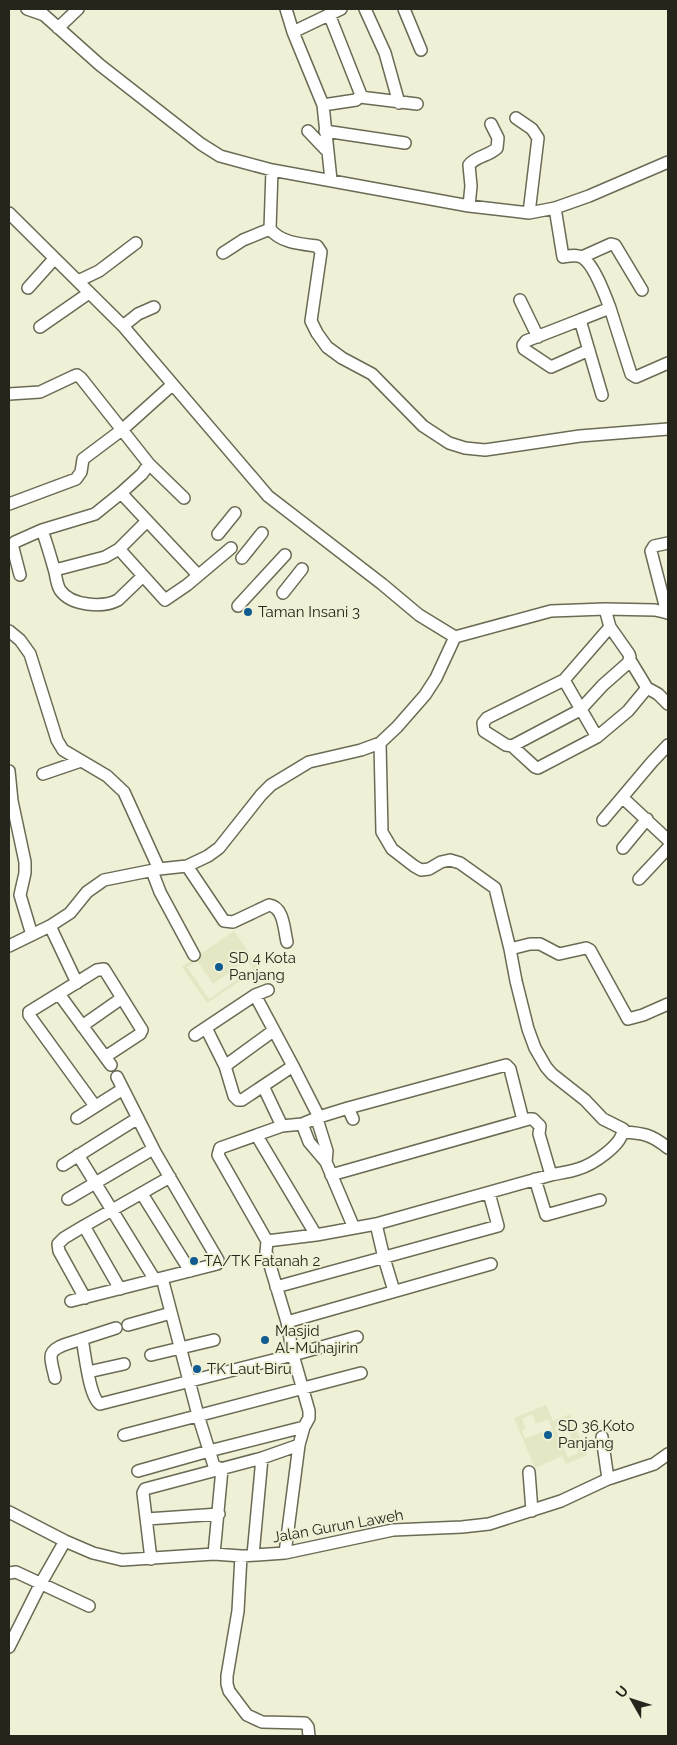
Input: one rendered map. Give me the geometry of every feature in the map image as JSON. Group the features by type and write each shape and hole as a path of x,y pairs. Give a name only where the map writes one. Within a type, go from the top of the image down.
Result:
{"street":[{"path":"27,9 44,14 100,65 201,144 220,156 272,170 469,206 530,213 555,208 589,196 668,162"},
{"path":"58,28 78,9"},
{"path":"286,9 293,32 323,105 331,180"},
{"path":"293,32 341,9"},
{"path":"366,9 385,53 399,102"},
{"path":"404,9 421,50"},
{"path":"329,14 361,93 360,97"},
{"path":"323,105 356,100 360,97 417,104"},
{"path":"516,118 532,129 538,138 530,213"},
{"path":"469,206 471,186 470,165 474,160 494,152 498,146 498,138 491,124"},
{"path":"308,131 328,152"},
{"path":"325,131 405,143"},
{"path":"272,170 270,230 276,236 296,243 318,246 321,252 311,322 317,333 327,347 342,358 372,374 423,426 449,443 465,448 485,450 580,436 668,429"},
{"path":"555,208 563,257"},
{"path":"9,213 123,326 268,496 420,615 454,637 551,611 604,609 655,610 668,613 651,551 654,546 668,543"},
{"path":"223,253 242,240 270,230"},
{"path":"78,281 99,271 136,243"},
{"path":"582,257 611,244 615,245 642,290"},
{"path":"552,264 563,257 576,255 582,257 597,276 633,376 636,377 668,363"},
{"path":"28,288 54,259"},
{"path":"40,327 89,293"},
{"path":"520,300 538,337"},
{"path":"123,326 138,314 154,307"},
{"path":"589,350 551,367 524,349 523,345 526,341 610,308"},
{"path":"580,320 602,395"},
{"path":"9,394 40,392 77,375 123,429 149,464 184,498"},
{"path":"9,504 76,479 81,472 83,459 123,429 172,384"},
{"path":"20,574 12,544 42,530 95,514 122,493 142,474 149,464"},
{"path":"122,493 198,575"},
{"path":"218,534 235,513"},
{"path":"54,570 104,557 119,549 148,521"},
{"path":"42,530 59,588 62,593 82,603 96,606 118,600 144,576"},
{"path":"242,558 262,533"},
{"path":"119,549 165,600 187,585 231,548"},
{"path":"238,606 285,556"},
{"path":"283,593 302,569"},
{"path":"604,609 610,627 629,654 630,660 647,688 658,694 668,704"},
{"path":"610,627 564,680 487,718 483,723 484,731 506,745 512,746 538,768 597,737 628,711 647,688"},
{"path":"9,631 20,640 30,654 57,740 63,750 107,776 124,792 155,870 160,892 194,955"},
{"path":"9,946 50,926 70,913 96,884 115,877 187,866 208,856 219,848 261,794 271,785 296,769 309,762 354,752 380,743 425,695 436,678 454,637"},
{"path":"512,746 580,710 630,660"},
{"path":"564,680 597,737"},
{"path":"380,743 382,832 392,849 421,870 429,869 441,862 450,860 460,862 495,888 516,981 528,1029 535,1048 546,1067 560,1082 585,1100 603,1119 623,1129 623,1132"},
{"path":"603,820 668,744"},
{"path":"44,774 81,761"},
{"path":"9,771 12,801 25,862 25,873 20,895 32,935"},
{"path":"623,798 668,840"},
{"path":"623,848 647,819"},
{"path":"639,880 668,848"},
{"path":"187,866 224,921 233,922 270,905 274,906 280,912 287,942"},
{"path":"50,926 78,983"},
{"path":"510,949 530,944 540,944 560,954 586,948 590,950 628,1019 643,1015 668,1004"},
{"path":"59,994 108,1061 142,1030 104,970 97,970 29,1012 95,1106"},
{"path":"195,1035 255,995 268,990"},
{"path":"255,995 318,1118 327,1151 326,1162"},
{"path":"82,1026 122,998"},
{"path":"206,1028 225,1066 236,1098 242,1100 293,1066"},
{"path":"225,1066 273,1031"},
{"path":"285,1553 299,1445 304,1427 309,1418 309,1410 293,1355 287,1322 266,1252 267,1241 218,1155 220,1148 282,1126 302,1124 318,1118 350,1114 506,1064 510,1069 523,1120"},
{"path":"71,1301 217,1264 218,1260 153,1149 116,1077"},
{"path":"263,1086 282,1126"},
{"path":"77,1118 123,1089"},
{"path":"63,1165 138,1118"},
{"path":"332,1175 523,1120 534,1119 540,1126 539,1134 551,1175"},
{"path":"302,1124 309,1142 326,1162 354,1228"},
{"path":"623,1132 641,1133 654,1138 668,1148"},
{"path":"267,1241 316,1235 376,1224 578,1169 588,1165 613,1146 621,1138 623,1132"},
{"path":"257,1136 316,1235"},
{"path":"68,1199 153,1149"},
{"path":"78,1155 158,1279 171,1313 198,1415 214,1466 222,1469"},
{"path":"85,1298 58,1247 64,1238 170,1177"},
{"path":"535,1180 546,1214 600,1200"},
{"path":"276,1287 498,1226 489,1193"},
{"path":"142,1194 190,1271"},
{"path":"376,1224 394,1291"},
{"path":"84,1226 120,1289"},
{"path":"287,1322 491,1264"},
{"path":"128,1325 171,1313"},
{"path":"56,1378 51,1358 52,1353 57,1348 116,1328"},
{"path":"82,1339 95,1400 100,1404 357,1338"},
{"path":"150,1355 214,1340"},
{"path":"88,1372 124,1364"},
{"path":"124,1435 361,1374"},
{"path":"138,1471 304,1427"},
{"path":"602,1437 608,1479"},
{"path":"151,1559 143,1493 145,1489 262,1458 299,1445"},
{"name":"Jalan Gurun Laweh","path":"9,1512 65,1541 107,1557 122,1560 214,1554 247,1556 285,1553 393,1530 489,1524 561,1501 608,1479 654,1464 668,1455"},
{"path":"262,1458 227,1684 229,1691 247,1716 269,1723 305,1723 308,1727 309,1736"},
{"path":"214,1554 222,1469"},
{"path":"529,1472 532,1511"},
{"path":"147,1519 219,1514"},
{"path":"9,1647 41,1583 65,1541"},
{"path":"9,1573 16,1572 89,1606"}],"shaded area":[{"name":"SD 4 Kota Panjang","path":"234,931 259,968 207,1003 182,967","holes":["247,960 253,969 209,999 187,967 197,961 213,984"]},
{"name":"SD 36 Koto Panjang","path":"546,1405 553,1421 570,1414 587,1455 566,1464 562,1456 535,1468 514,1418","holes":["532,1414 536,1424 548,1419 552,1428 525,1439 522,1430 526,1428 522,1419","565,1423 578,1453 568,1458 555,1427"]}],"place":[{"name":"Taman Insani 3","path":"248,612"},
{"name":"SD 4 Kota Panjang","path":"219,967"},
{"name":"TA/TK Fatanah 2","path":"194,1261"},
{"name":"Masjid Al-Muhajirin","path":"265,1340"},
{"name":"TK Laut Biru","path":"197,1369"},
{"name":"SD 36 Koto Panjang","path":"548,1435"}]}
